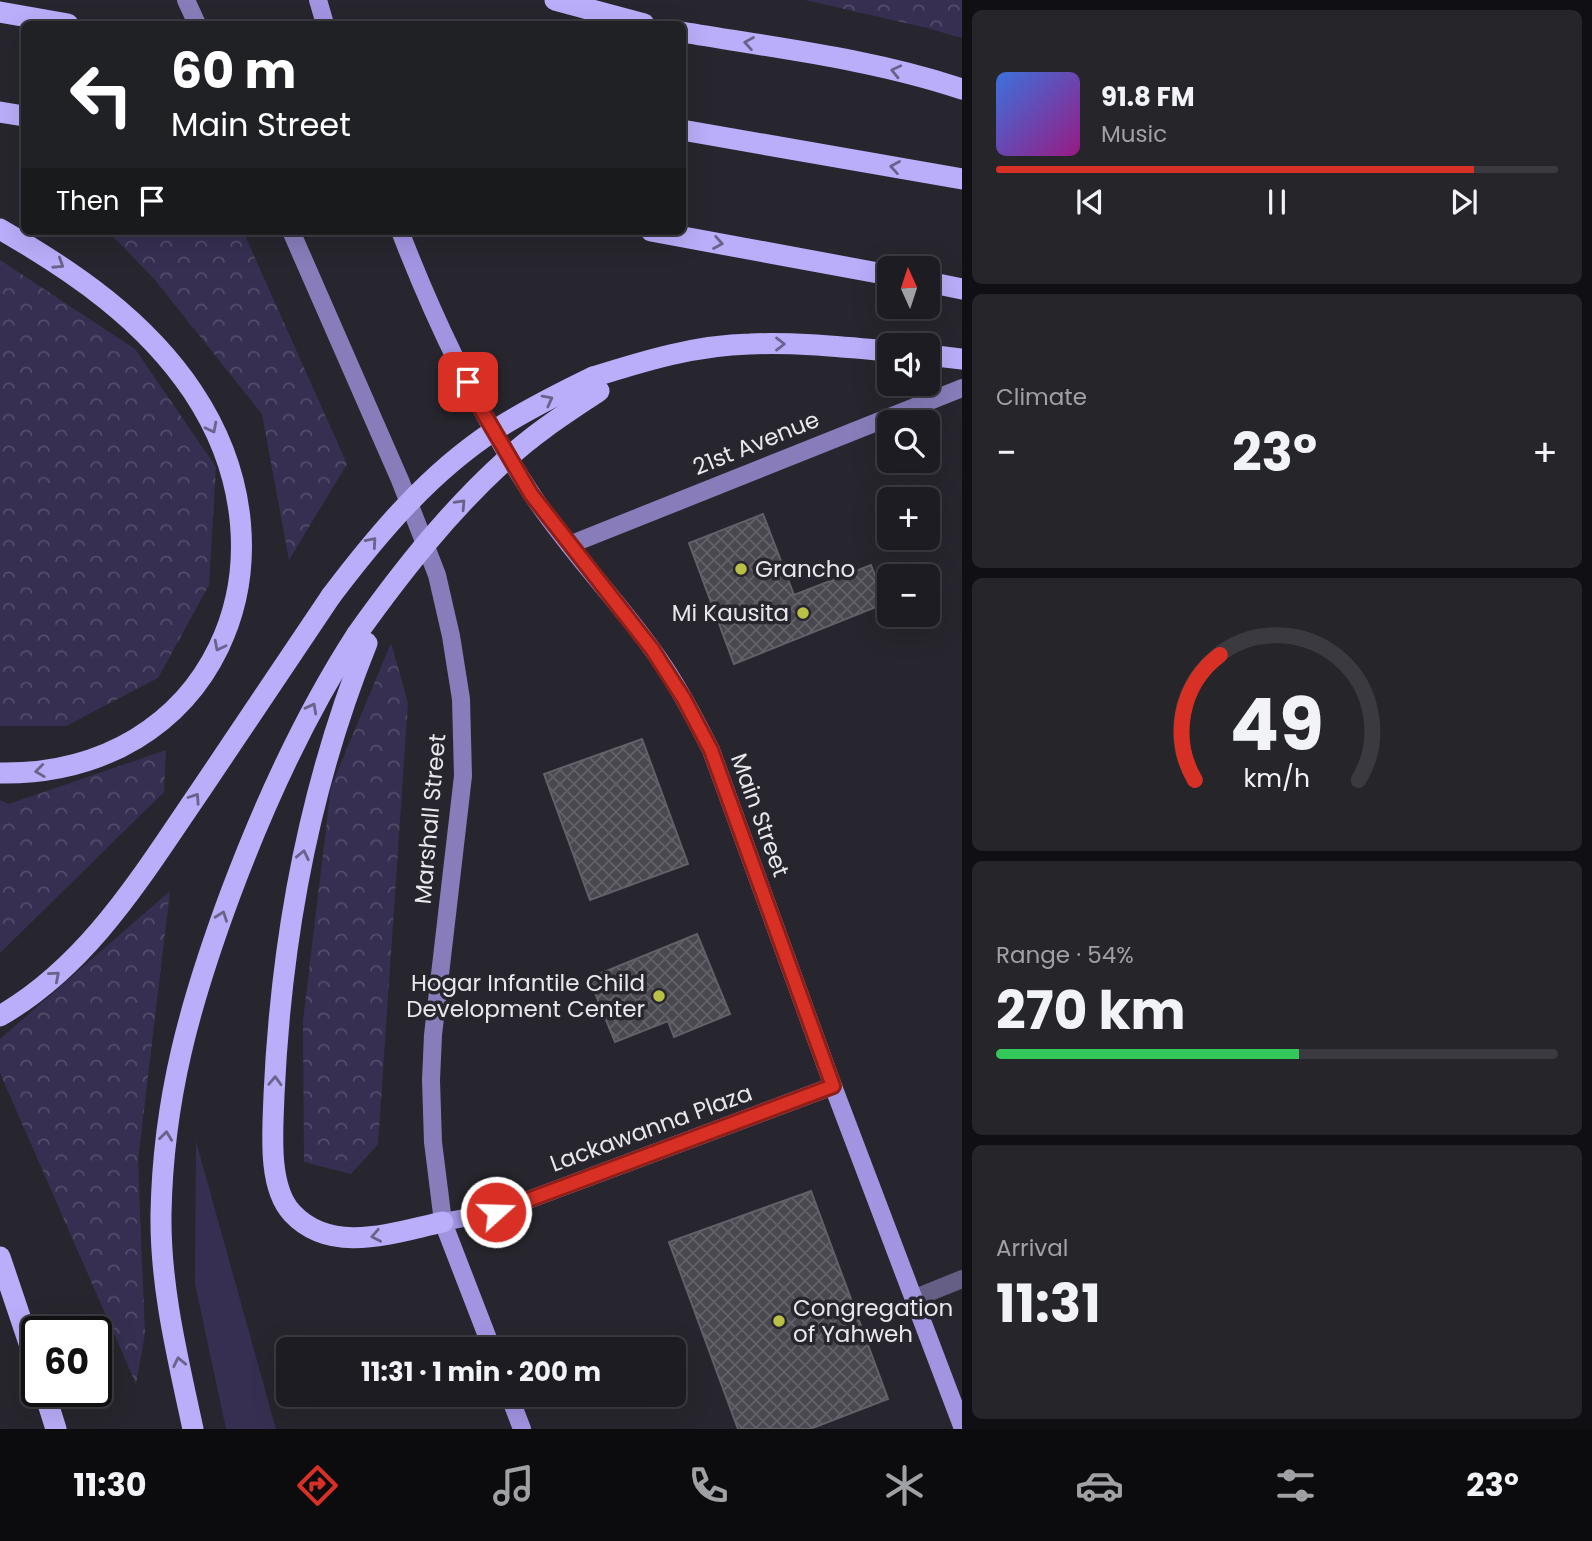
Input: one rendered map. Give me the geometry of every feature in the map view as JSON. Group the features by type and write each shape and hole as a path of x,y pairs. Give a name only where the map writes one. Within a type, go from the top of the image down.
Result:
{"highway":[{"path":"555,0 633,21"},
{"path":"0,12 51,21"},
{"path":"686,33 930,78 962,89"},
{"path":"0,112 21,116"},
{"path":"686,131 962,179"},
{"path":"0,229 60,263 99,292 139,329 169,362 193,393 227,459 237,494 242,531 242,567 235,603 223,637 206,670 185,699 159,725 127,744 93,759 56,769 0,773"},
{"path":"673,235 877,273"},
{"path":"940,284 962,289"},
{"path":"0,1016 43,986 79,956 109,921 365,550 405,505 449,464 494,430 643,361 697,349 747,344 799,343 877,350"},
{"path":"940,356 962,359"},
{"path":"193,1429 173,1334 165,1271 161,1217 164,1155 171,1097 197,989 241,867 297,737 326,684 362,639 392,586 431,536 509,457 596,384"},
{"path":"362,639 328,752 297,887 279,1013 273,1122 274,1162 279,1190 291,1212 310,1227 331,1236 361,1239 443,1222"},
{"path":"0,1258 21,1320"},
{"path":"49,1407 56,1429"}],"main road":[{"path":"318,0 324,21"},
{"name":"Main Street","path":"402,235 421,285 480,407 531,494 652,649 684,699 711,750 833,1086 962,1426"},
{"name":"Lackawanna Plaza","path":"443,1222 496,1212 833,1086"},
{"name":"Marshall Street","path":"443,1222 487,1337"},
{"path":"514,1407 522,1429"}],"street":[{"path":"186,0 196,21"},
{"name":"Marshall Street","path":"292,235 400,480 437,575 451,636 461,699 463,776 435,1021 431,1080 433,1142 443,1222"},
{"name":"21st Avenue","path":"569,545 962,388"},
{"path":"915,1298 962,1279"}],"green space":[{"path":"805,0 962,0 962,38 927,28"},
{"path":"112,235 245,235 347,464 289,560 262,414 155,280"},
{"path":"0,260 135,349 216,467 209,585 158,678 66,726 0,726"},
{"path":"391,643 408,703 378,1144 351,1174 304,1162 303,1021 331,787"},
{"path":"166,750 164,792 0,953 0,800 9,804"},
{"path":"170,891 138,1161 145,1334 136,1384 112,1329 112,1316 106,1316 0,1073 0,1039"},
{"path":"196,1141 276,1429 226,1429 195,1284"}],"building":[{"path":"763,514 794,595 871,565 877,580 877,607 734,664 689,543"},
{"path":"642,739 688,864 590,900 544,774"},
{"name":"Hogar Infantile Child Development Center","path":"697,934 730,1014 674,1037 668,1021 615,1042 589,978"},
{"name":"Congregation of Yahweh","path":"811,1191 888,1399 810,1429 738,1429 669,1242"}],"place":[{"name":"Grancho","path":"741,569"},
{"name":"Mi Kausita","path":"803,613"},
{"name":"Hogar Infantile Child Development Center","path":"659,996"},
{"name":"Congregation of Yahweh","path":"779,1321"}],"route":[{"path":"468,382 531,494 652,649 684,699 711,750 833,1086 496,1212"}]}
